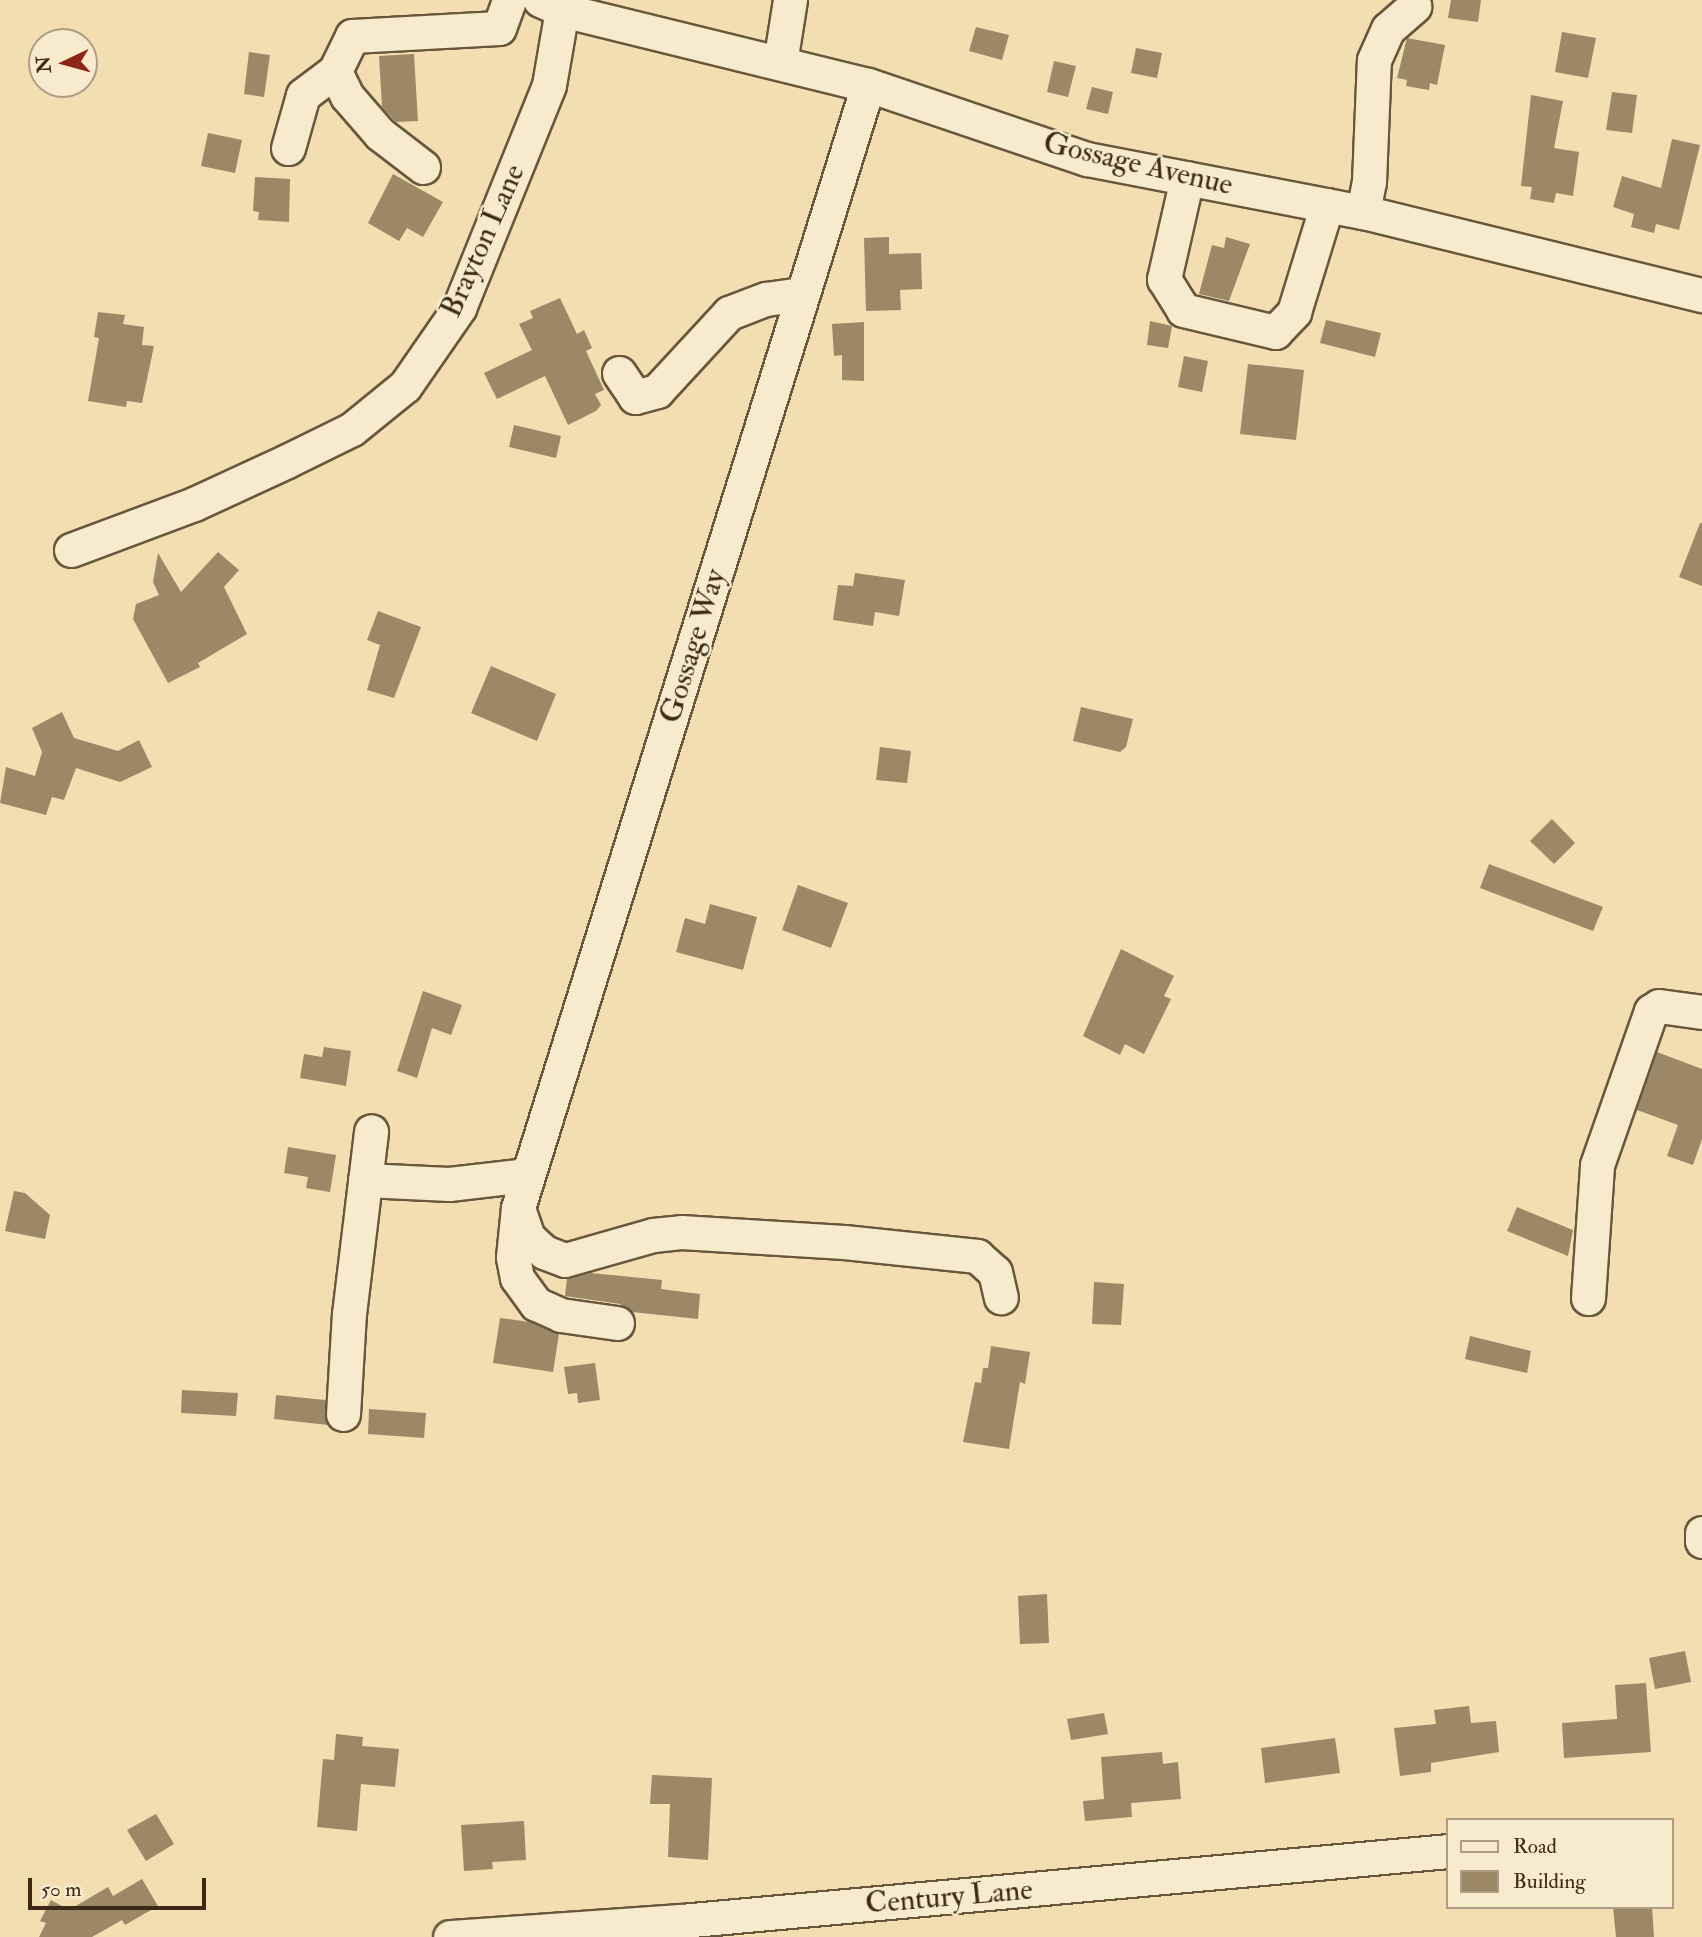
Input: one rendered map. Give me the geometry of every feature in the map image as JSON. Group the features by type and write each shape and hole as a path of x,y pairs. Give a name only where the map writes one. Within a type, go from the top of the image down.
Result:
{"street":[{"path":"288,148 303,95 335,71 352,36 499,28 509,0"},
{"path":"780,63 790,0"},
{"name":"Gossage Avenue","path":"551,5 868,85 1087,159 1363,212 1702,295"},
{"name":"Brayton Lane","path":"71,550 194,504 288,461 352,429 405,386 459,308 549,85 551,5"},
{"path":"1363,212 1369,182 1374,61 1388,29 1414,6"},
{"path":"335,71 347,96 380,134 424,167"},
{"name":"Gossage Way","path":"617,1323 561,1315 536,1304 517,1278 513,1257 518,1208 868,85"},
{"path":"1187,178 1164,279 1183,310 1275,332 1294,312 1327,205"},
{"path":"619,373 635,397 657,391 729,313 739,306 803,294"},
{"path":"1588,1298 1597,1165 1646,1023 1659,1006 1702,1012"},
{"path":"343,1414 370,1131"},
{"path":"365,1180 449,1184 527,1175"},
{"path":"518,1208 528,1237 544,1252 565,1260 653,1235 681,1232 844,1242 977,1256 995,1272 1001,1297"},
{"path":"1702,1533 1702,1541"},
{"name":"Century Lane","path":"450,1937 681,1922 1446,1851"}],"building":[{"path":"1451,0 1481,0 1478,22 1448,18"},
{"path":"976,27 1009,35 1002,60 969,51"},
{"path":"1562,32 1596,38 1588,78 1555,72"},
{"path":"1407,38 1445,45 1437,85 1430,83 1429,90 1406,86 1407,80 1397,78"},
{"path":"1136,48 1162,53 1157,78 1131,73"},
{"path":"249,52 270,55 264,97 244,94"},
{"path":"414,54 418,121 396,122 382,107 379,56"},
{"path":"1054,61 1076,66 1068,97 1047,92"},
{"path":"1092,87 1113,92 1108,114 1086,109"},
{"path":"1612,92 1637,95 1632,133 1606,130"},
{"path":"1531,95 1563,101 1554,148 1579,152 1573,196 1556,193 1554,203 1530,199 1532,187 1521,186"},
{"path":"208,133 242,140 235,173 201,166"},
{"path":"1672,139 1700,145 1679,230 1656,224 1654,233 1631,227 1634,214 1613,207 1622,176 1661,188"},
{"path":"393,174 443,202 423,237 407,228 399,241 368,223"},
{"path":"255,177 290,179 289,222 258,220 259,212 253,211"},
{"path":"889,237 889,254 921,253 922,289 900,290 901,310 866,311 864,238"},
{"path":"1226,237 1250,244 1229,301 1199,294 1212,245 1224,248"},
{"path":"560,298 577,334 584,330 592,348 586,351 604,390 595,394 601,405 596,411 568,425 545,376 497,399 484,373 532,350 519,324 533,318 530,311"},
{"path":"98,312 125,315 123,324 144,327 142,345 154,346 142,403 127,401 126,407 88,401 99,338 94,337"},
{"path":"1326,320 1381,333 1375,357 1320,343"},
{"path":"1150,321 1172,326 1168,348 1147,345"},
{"path":"864,322 864,381 842,380 842,355 834,356 832,324"},
{"path":"1184,356 1208,361 1202,392 1178,387"},
{"path":"1248,364 1304,370 1296,440 1240,434"},
{"path":"514,425 561,436 556,458 509,447"},
{"path":"1702,523 1702,586 1679,577"},
{"path":"218,552 239,570 224,587 247,634 198,663 200,667 168,683 133,619 136,604 159,595 153,582 158,553 181,592"},
{"path":"855,573 905,580 899,616 875,612 873,626 833,620 838,585 853,586"},
{"path":"378,611 421,627 394,698 367,690 380,645 367,640"},
{"path":"491,666 556,694 537,741 471,713"},
{"path":"1081,707 1133,719 1126,747 1120,752 1073,741"},
{"path":"62,712 74,738 118,751 139,740 152,767 120,782 76,768 64,800 52,797 46,815 0,803 6,767 35,776 42,752 32,728"},
{"path":"880,747 911,751 907,783 876,780"},
{"path":"1552,819 1575,843 1554,864 1530,841"},
{"path":"1489,864 1603,907 1593,931 1480,888"},
{"path":"798,885 848,903 831,948 782,930"},
{"path":"710,904 757,917 743,970 676,952 685,918 705,924"},
{"path":"1121,949 1174,976 1164,996 1171,999 1144,1054 1125,1044 1120,1055 1083,1036"},
{"path":"423,991 462,1005 451,1035 432,1028 417,1078 397,1071"},
{"path":"324,1047 351,1051 346,1086 300,1078 304,1054 322,1057"},
{"path":"1657,1052 1702,1069 1702,1139 1693,1165 1667,1156 1678,1125 1637,1110"},
{"path":"288,1147 336,1155 330,1192 306,1188 308,1177 284,1173"},
{"path":"14,1191 25,1193 50,1215 45,1239 5,1231"},
{"path":"1517,1207 1573,1230 1568,1256 1507,1231"},
{"path":"591,1273 662,1280 661,1289 700,1294 698,1319 632,1312 620,1304 565,1296 567,1278"},
{"path":"1094,1282 1124,1284 1121,1325 1092,1324"},
{"path":"500,1318 530,1322 559,1334 553,1372 493,1363"},
{"path":"1470,1336 1531,1351 1527,1373 1465,1359"},
{"path":"991,1346 1030,1352 1025,1384 1020,1382 1009,1449 963,1442 975,1382 981,1383 983,1368 988,1368"},
{"path":"595,1363 600,1400 578,1403 577,1393 568,1394 564,1367"},
{"path":"182,1390 238,1393 236,1416 181,1413"},
{"path":"276,1395 325,1400 328,1425 274,1419"},
{"path":"369,1409 426,1413 424,1438 368,1434"},
{"path":"1047,1594 1049,1643 1020,1644 1018,1596"},
{"path":"1685,1651 1691,1682 1655,1689 1649,1658"},
{"path":"1646,1683 1651,1752 1564,1758 1562,1723 1617,1719 1615,1685"},
{"path":"1469,1706 1471,1723 1496,1721 1499,1752 1431,1763 1431,1772 1400,1776 1394,1728 1436,1724 1434,1710"},
{"path":"1104,1713 1108,1734 1071,1740 1067,1719"},
{"path":"336,1734 363,1737 362,1746 399,1749 395,1787 361,1784 357,1831 317,1827 323,1759 334,1760"},
{"path":"1335,1738 1340,1773 1265,1783 1261,1748"},
{"path":"1162,1752 1163,1764 1178,1762 1181,1799 1131,1803 1132,1817 1085,1821 1083,1801 1104,1799 1101,1757"},
{"path":"652,1775 712,1778 708,1860 668,1857 670,1804 650,1804"},
{"path":"156,1814 174,1844 146,1861 127,1830"},
{"path":"524,1821 526,1860 492,1862 493,1869 464,1871 461,1825"},
{"path":"142,1879 158,1906 125,1925 122,1920 92,1937 39,1937 46,1923 40,1921 51,1900 69,1910 108,1887 113,1896"},
{"path":"1613,1909 1652,1909 1654,1937 1616,1937"}]}
